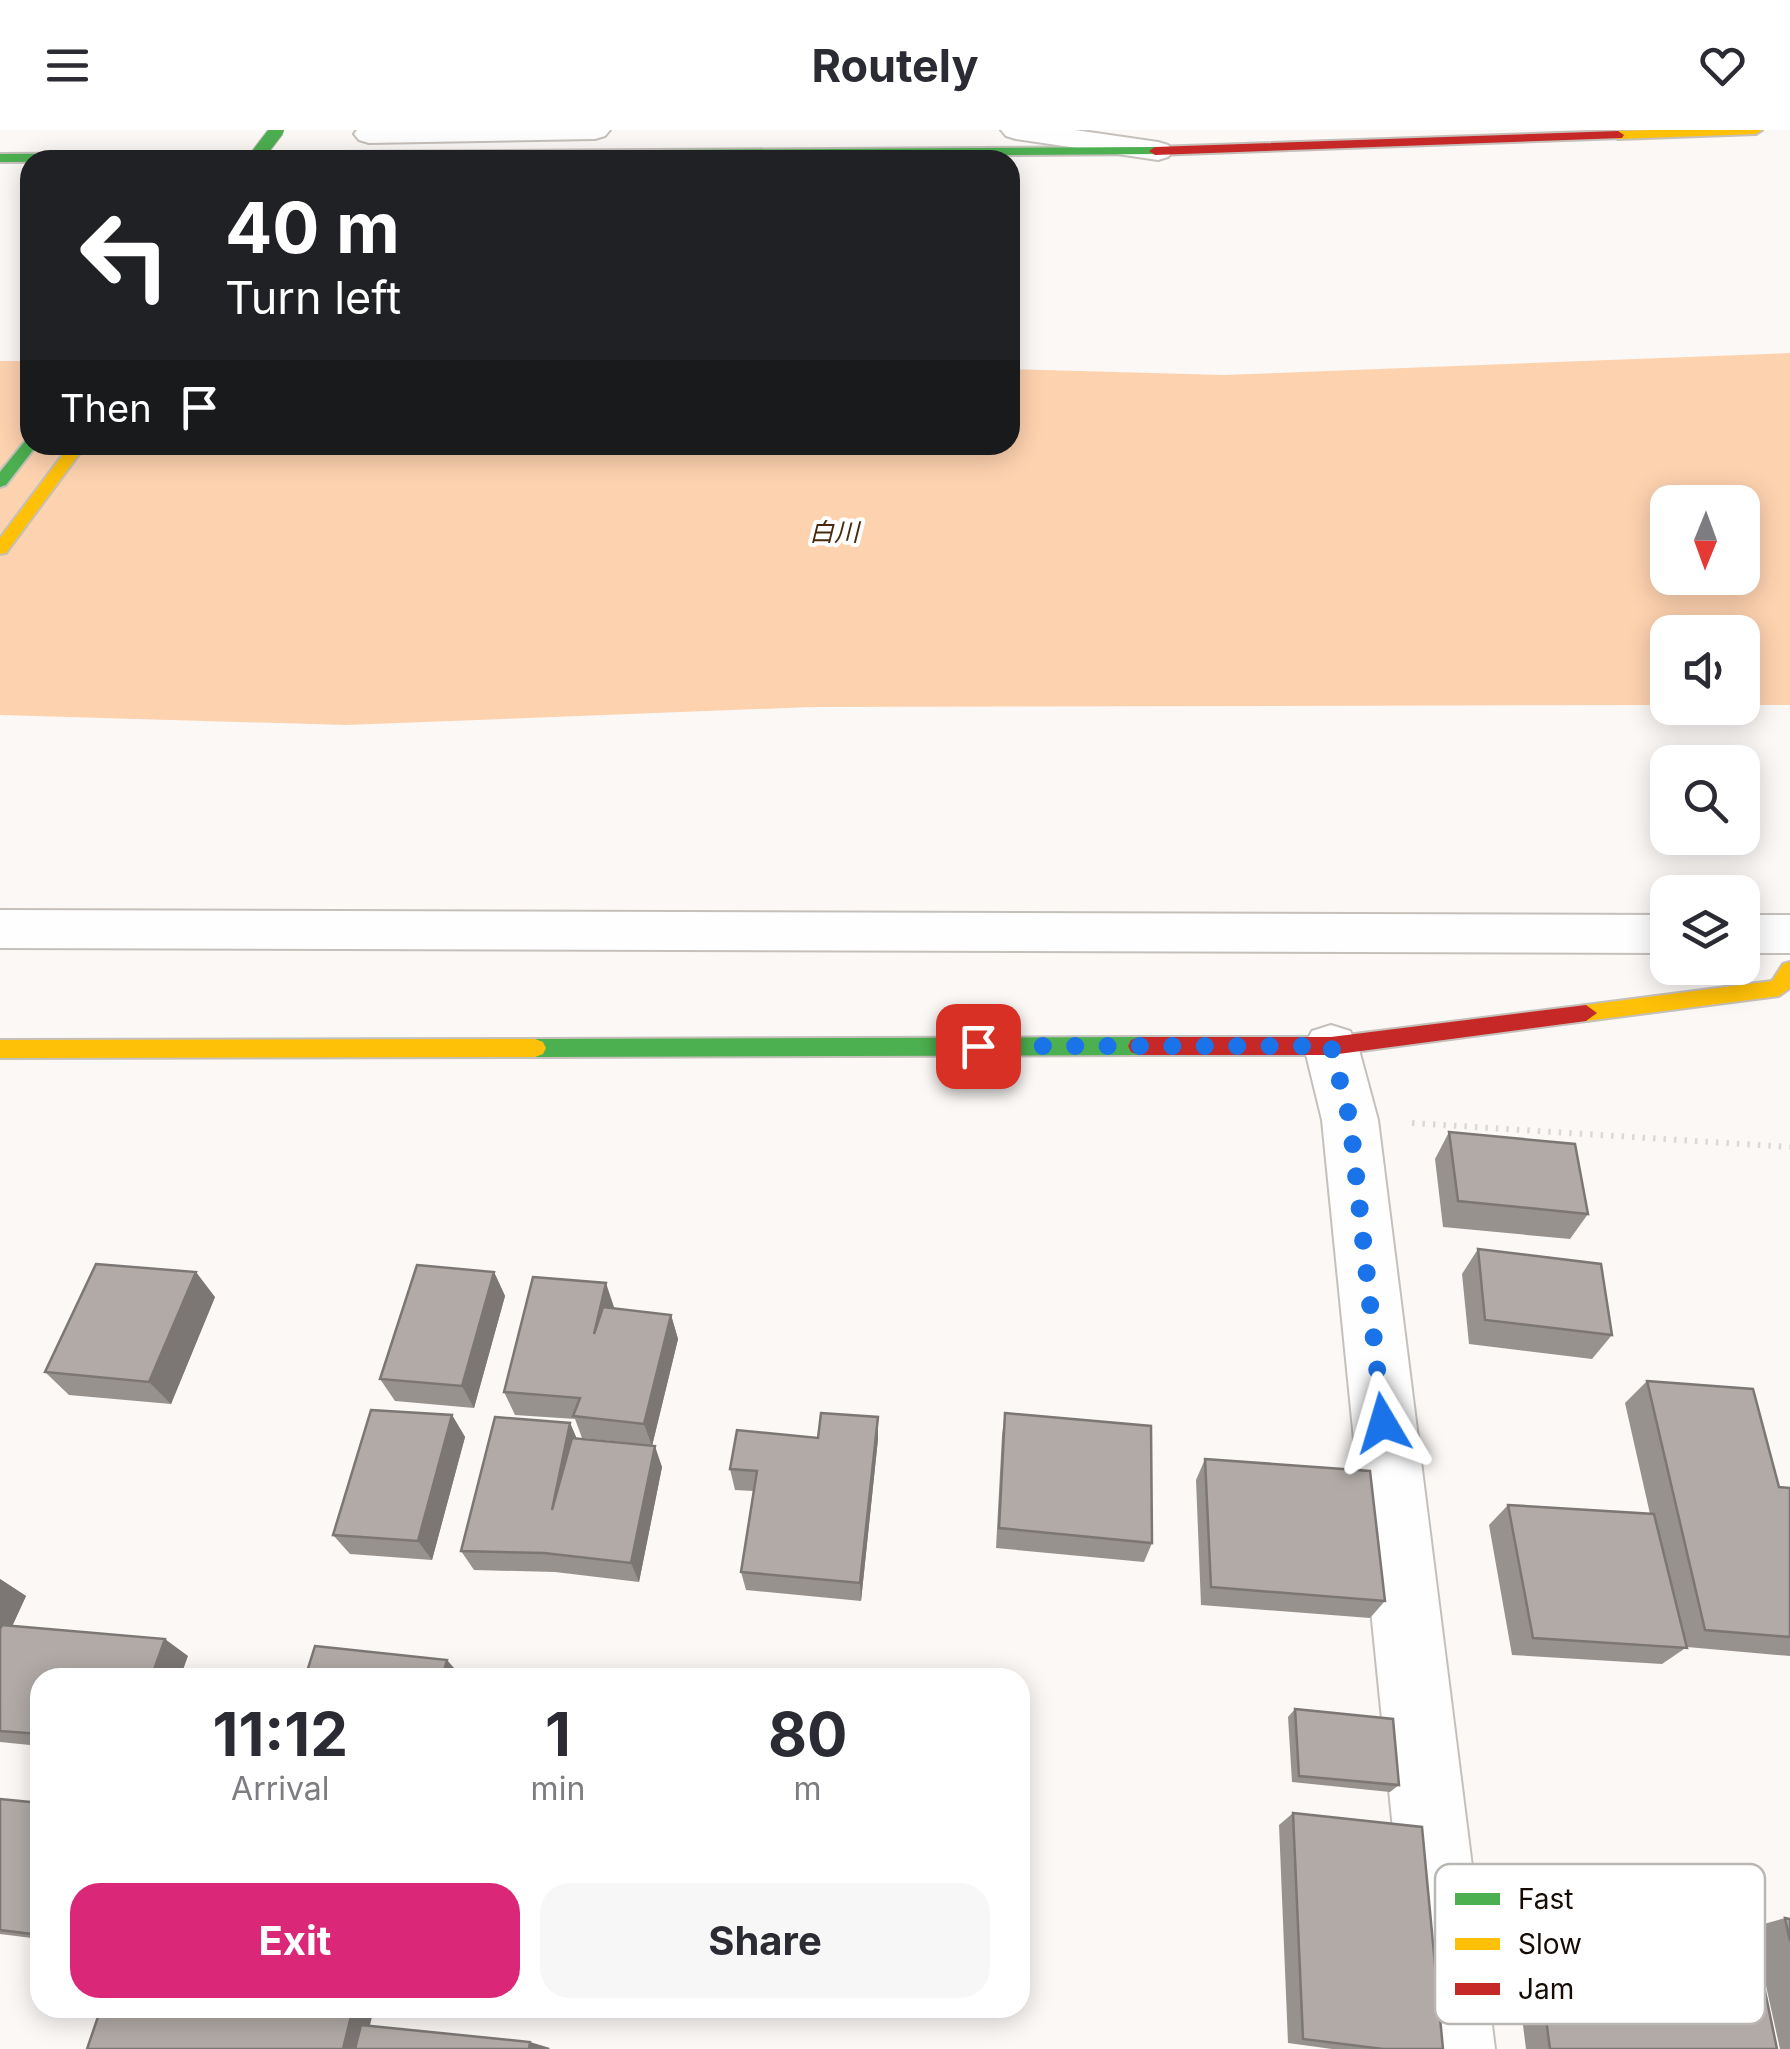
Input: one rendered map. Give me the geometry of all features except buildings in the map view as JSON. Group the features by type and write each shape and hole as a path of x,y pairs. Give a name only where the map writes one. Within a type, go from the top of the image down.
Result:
{"street":[{"path":"262,150 277,130"},
{"path":"301,150 316,130"},
{"path":"368,134 595,130"},
{"path":"1016,130 1158,151"},
{"path":"1020,152 1158,151 1756,130"},
{"path":"0,482 21,455"},
{"path":"0,549 70,455"},
{"path":"0,929 1650,934"},
{"path":"1760,934 1790,934"},
{"path":"0,1049 1331,1046 1779,988 1790,970"},
{"path":"1331,1046 1350,1120 1435,1872"},
{"path":"1452,2024 1455,2049"}],"path":[{"path":"1350,1120 1790,1147"}],"water":[{"name":"白川","path":"1790,353 1790,705 1760,705 1760,615 1650,615 1650,705 811,707 346,725 0,715 0,361 20,361 20,455 1020,455 1020,369 1224,375"}],"traffic: fast":[{"path":"262,150 277,130"},
{"path":"1020,152 1155,151"},
{"path":"0,158 20,158"},
{"path":"0,482 21,455"},
{"path":"535,1048 1139,1046"}],"traffic: slow":[{"path":"1618,135 1756,130"},
{"path":"0,549 70,455"},
{"path":"1586,1013 1779,988 1790,970"},
{"path":"0,1049 535,1048"}],"traffic: jam":[{"path":"1155,151 1618,135"},
{"path":"1139,1046 1331,1046 1586,1013"}],"route":[{"path":"978,1046 1331,1046 1350,1120 1383,1423"}]}
